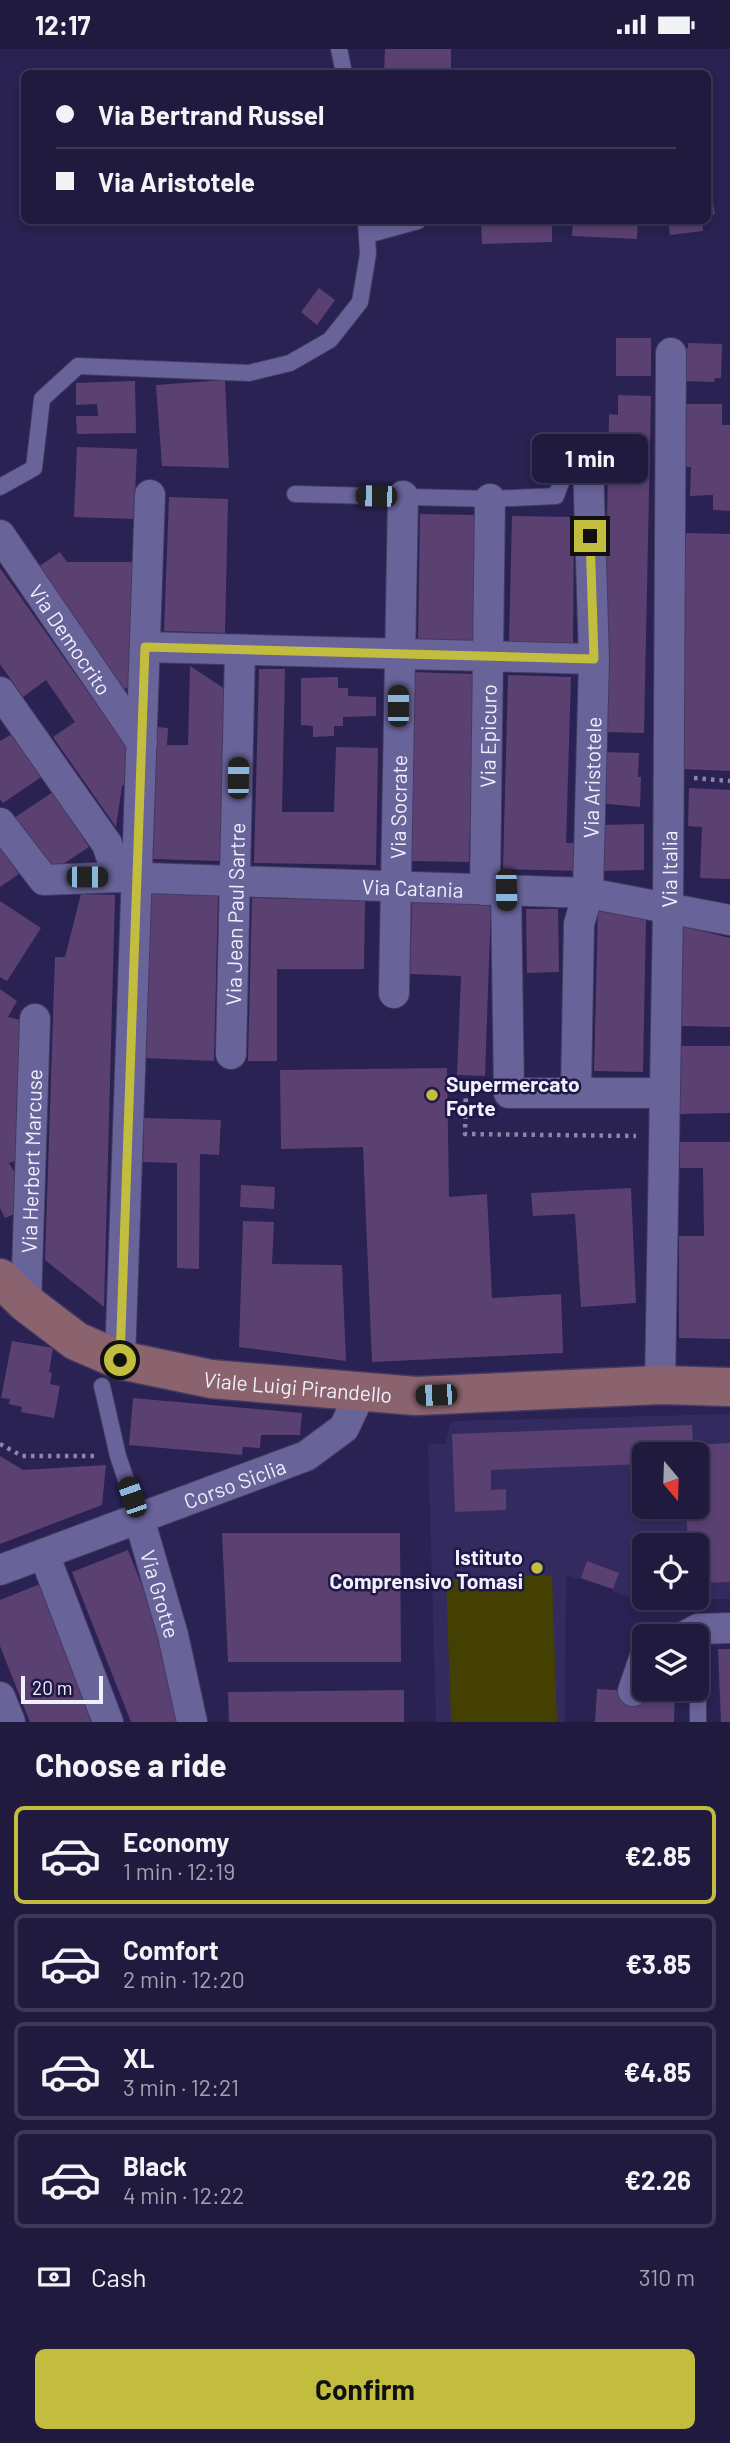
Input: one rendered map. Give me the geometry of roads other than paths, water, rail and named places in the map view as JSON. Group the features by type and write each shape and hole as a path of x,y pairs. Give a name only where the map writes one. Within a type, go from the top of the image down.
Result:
{"main road":[{"name":"Viale Luigi Pirandello","path":"13,1291 111,1373 416,1396 660,1385 730,1387"}],"street":[{"name":"Via Italia","path":"660,1385 668,909 671,353"},
{"name":"Via Aristotele","path":"576,1091 579,924 589,893 594,659 588,462"},
{"path":"111,1373 127,877 142,743 150,495"},
{"name":"Via Socrate","path":"394,993 398,887 398,654 402,496"},
{"name":"Via Epicuro","path":"490,499 488,657 496,890 509,1093 576,1091"},
{"name":"Via Democrito","path":"0,535 142,743"},
{"path":"145,647 594,659"},
{"name":"Via Jean Paul Sartre","path":"231,1054 237,881 240,650"},
{"path":"0,691 127,877"},
{"name":"Via Catania","path":"0,823 44,880 127,877 589,893 730,920"},
{"name":"Via Herbert Marcuse","path":"13,1291 35,1019"},
{"path":"576,1091 665,1093"},
{"name":"Corso Siclia","path":"0,1570 306,1456 344,1428 362,1390"},
{"name":"Via Grotte","path":"139,1518 173,1635 192,1722"},
{"path":"44,1554 108,1722"},
{"path":"709,1636 730,1628"},
{"path":"0,1697 10,1722"}],"lane":[{"path":"339,49 343,70"},
{"path":"0,487 34,468 42,399 78,366 249,373 290,363 330,340 360,302 368,254 366,227 392,224"},
{"path":"295,494 490,499 556,496 569,461 588,462"},
{"name":"Via Grotte","path":"111,1373 118,1456 139,1518"},
{"path":"698,1701 698,1722"}],"place":[{"name":"Supermercato Forte","path":"432,1095"},
{"name":"Istituto Comprensivo Tomasi","path":"537,1568"}]}
